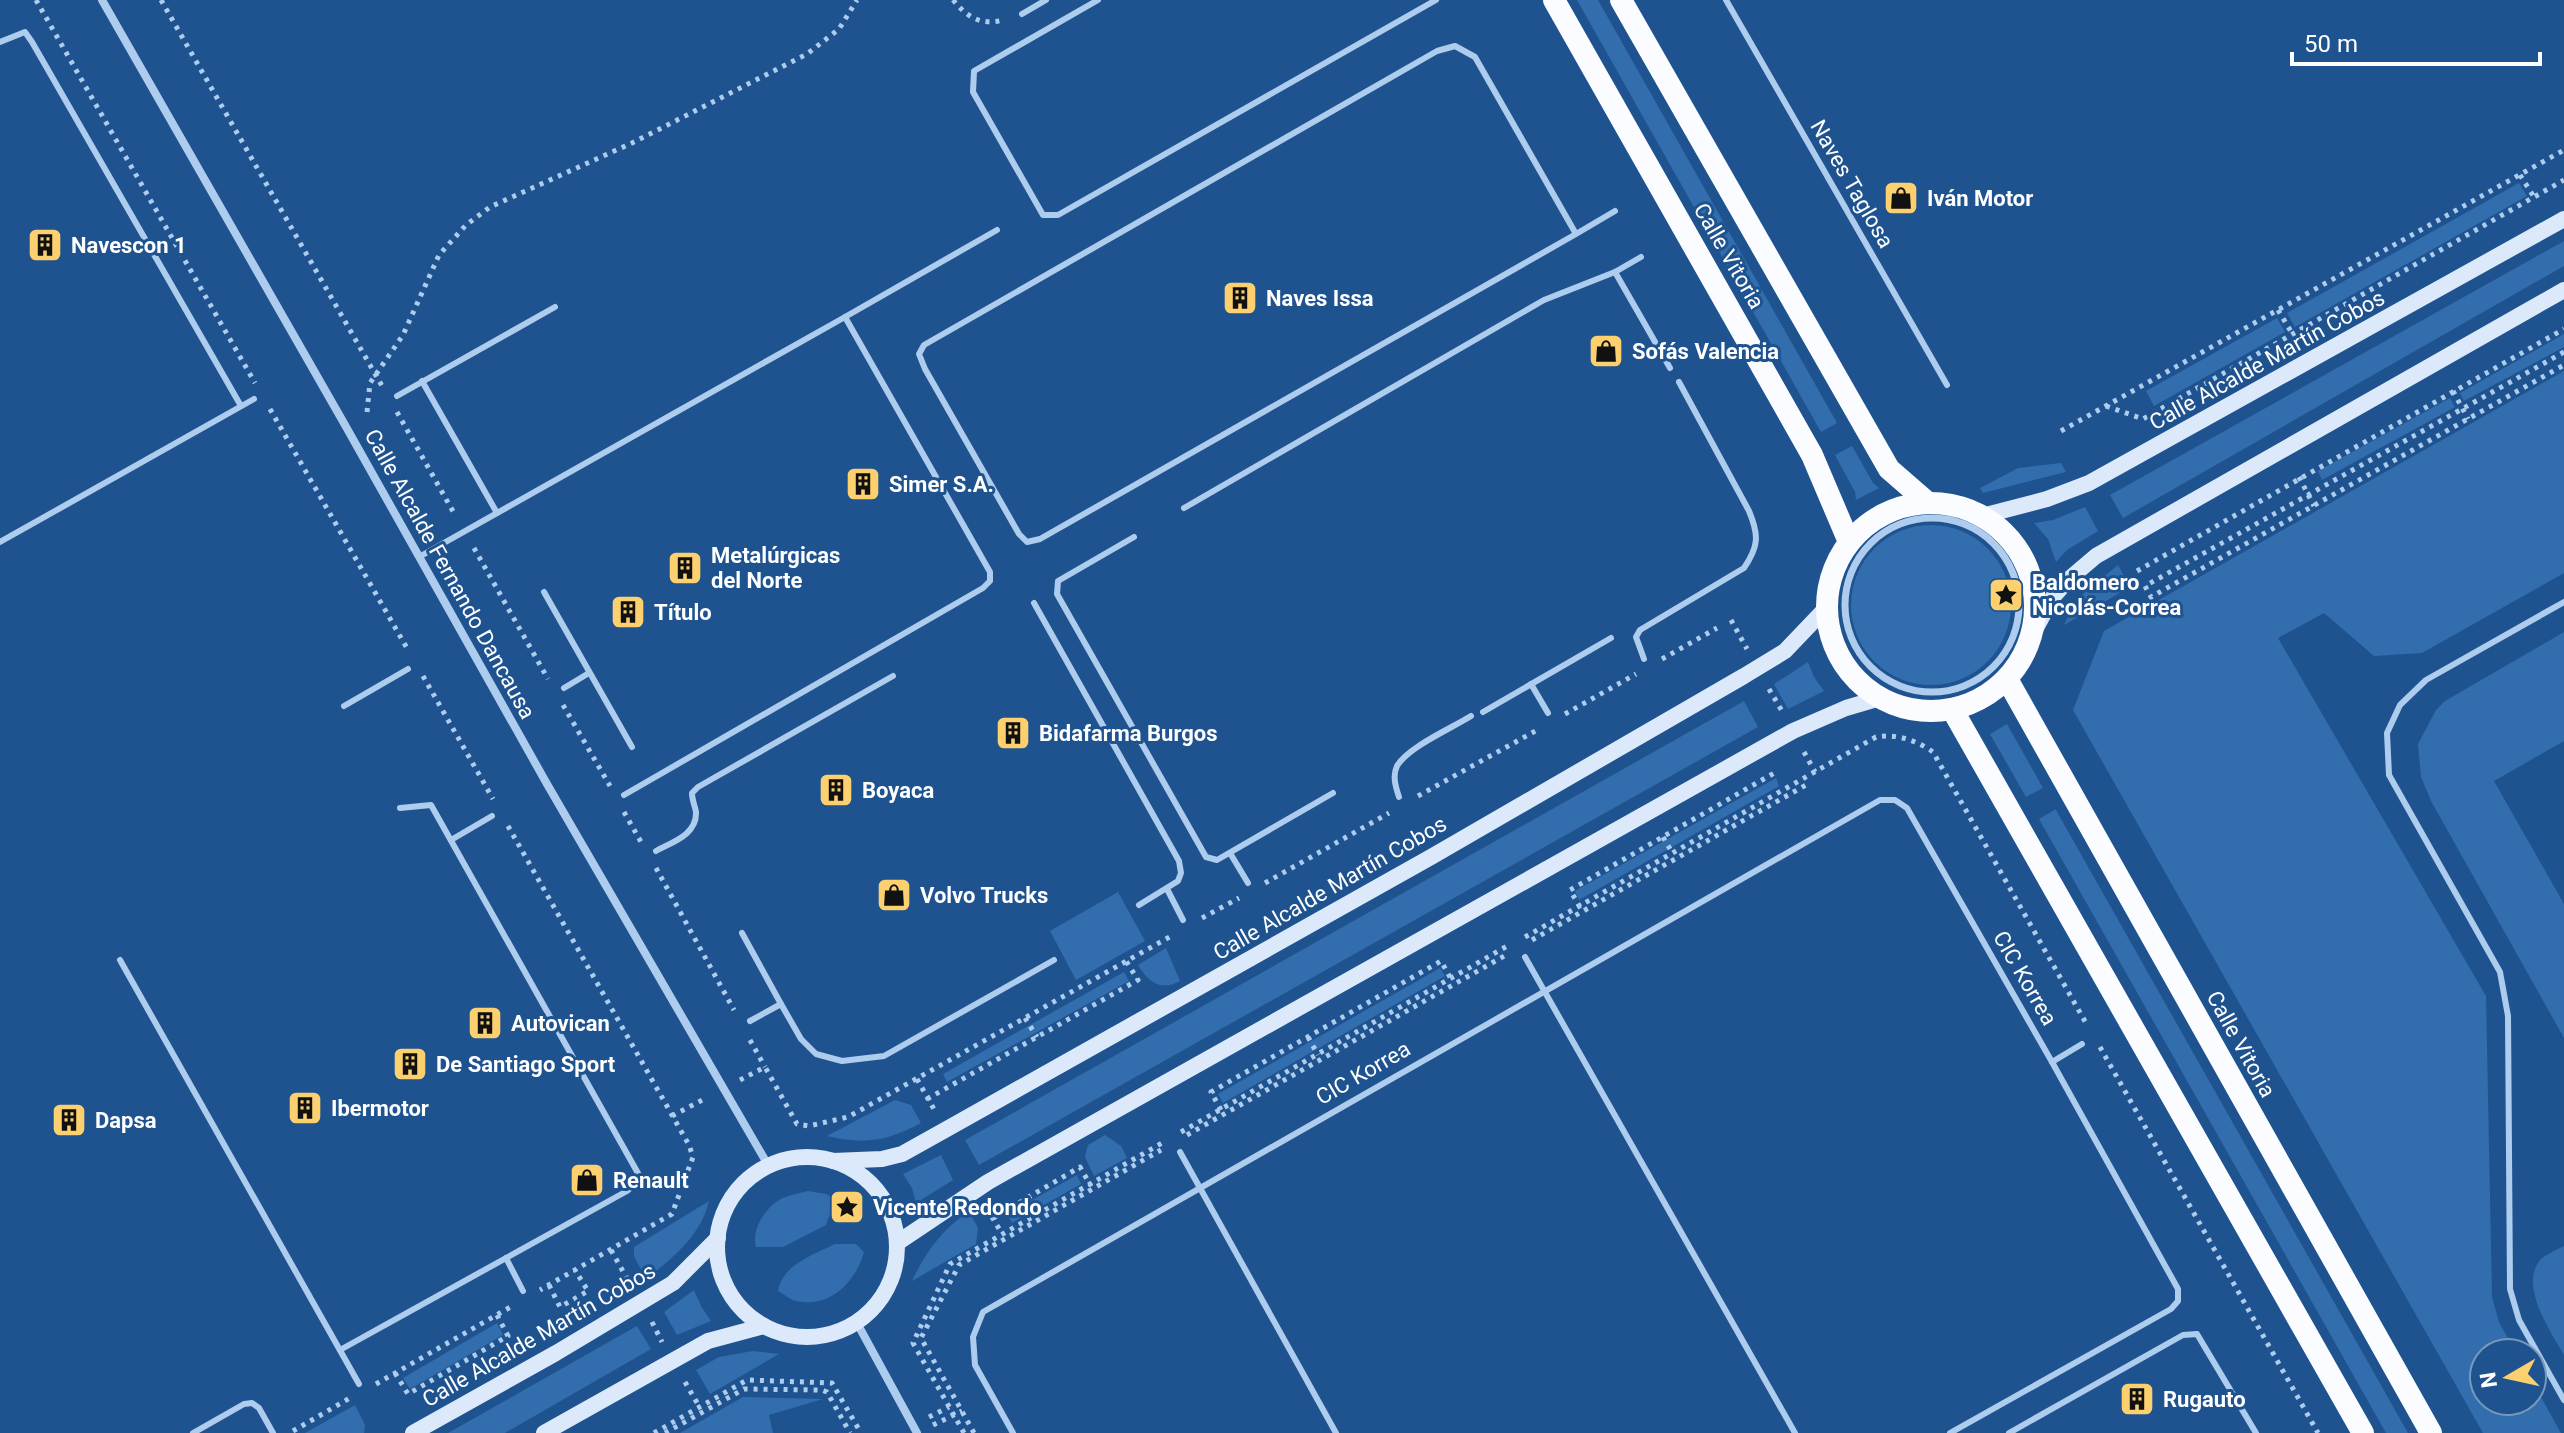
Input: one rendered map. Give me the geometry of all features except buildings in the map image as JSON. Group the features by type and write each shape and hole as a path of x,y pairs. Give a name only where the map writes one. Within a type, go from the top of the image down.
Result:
{"highway":[{"name":"Calle Vitoria","path":"1554,0 1812,455 1849,542"},
{"name":"Calle Vitoria","path":"1621,0 1889,469 1927,502"},
{"path":"1927,502 1965,508 2001,530 2017,547 2028,568 2034,590 2035,614 2031,637 2007,679 1980,700 1952,709 1927,712 1903,708 1883,689 1865,688 1841,660 1833,644 1827,607 1834,567 1849,542 1882,515 1927,502"},
{"name":"Calle Vitoria","path":"2007,679 2431,1433"},
{"path":"1952,709 2363,1433"}],"main road":[{"name":"Calle Alcalde Martín Cobos","path":"1982,516 2047,499 2089,483 2564,219"},
{"path":"2031,637 2053,597 2096,556 2564,290"},
{"name":"Calle Alcalde Martín Cobos","path":"833,1161 882,1159 902,1154 1758,668 1785,651 1827,607"},
{"path":"897,1243 976,1188 1793,731 1867,700 1883,689"},
{"path":"813,1157 833,1161 858,1173 878,1192 892,1216 897,1243 895,1266 888,1288 874,1308 857,1323 835,1334 811,1337 787,1335 764,1326 743,1311 728,1290 719,1265 718,1238 724,1215 736,1193 768,1165 793,1158 813,1157"},
{"name":"Calle Alcalde Martín Cobos","path":"413,1433 673,1283 718,1238"},
{"path":"544,1433 708,1341 764,1326"}],"street":[{"name":"Calle Alcalde Fernando Dancausa","path":"102,0 547,784 768,1165"},
{"path":"1927,517 1956,520 1984,534 2005,557 2017,585 2019,601 2015,632 2000,660 1976,680 1947,691 1883,689 1856,648 1846,620 1845,590 1863,550 1873,539 1898,523 1927,517"},
{"path":"857,1323 917,1433"}],"lane":[{"path":"1022,14 1046,0"},
{"path":"1098,0 974,71 972,78 973,92 1043,215 1058,215 1436,0"},
{"name":"Naves Taglosa","path":"1726,0 1947,385"},
{"path":"0,42 25,32 32,42 241,406"},
{"path":"1576,234 1475,57 1455,46 1437,51 924,345 919,354 1027,542 1040,539 1576,234 1615,211"},
{"path":"419,557 997,230"},
{"path":"1184,508 1544,300 1615,272 1641,257"},
{"path":"1615,272 1670,368"},
{"path":"397,396 555,307"},
{"path":"624,795 983,588 990,581 990,572 845,317"},
{"path":"422,381 497,513"},
{"path":"1644,659 1636,637 1640,630 1744,568 1754,552 1757,530 1679,382"},
{"path":"0,542 254,399"},
{"path":"1134,537 1058,581 1057,594 1206,857 1217,860 1333,793"},
{"path":"544,592 632,747"},
{"path":"2564,602 2426,680 2400,705 2387,733 2387,758 2389,775 2500,972 2508,1016 2512,1304 2564,1400"},
{"path":"1034,603 1179,861 1181,873 1178,881 1139,905"},
{"path":"1483,712 1611,638"},
{"path":"344,706 408,669"},
{"path":"564,688 589,673"},
{"path":"656,851 695,825 692,793 698,787 893,676"},
{"path":"1531,684 1548,713"},
{"path":"1399,797 1394,779 1397,767 1411,752 1471,716"},
{"name":"CIC Korrea","path":"1013,1433 975,1365 973,1337 983,1312 1880,800 1895,800 1907,808 2178,1289 2178,1301 2171,1309 1950,1433"},
{"path":"340,1350 627,1191 638,1181 639,1175 431,805 400,808"},
{"path":"451,840 492,816"},
{"path":"1230,853 1248,883"},
{"path":"1167,889 1183,920"},
{"path":"742,933 801,1039 816,1054 842,1061 884,1056 1054,960"},
{"path":"1525,957 1795,1433"},
{"path":"120,960 359,1384"},
{"path":"750,1021 781,1004"},
{"path":"2052,1062 2082,1044"},
{"path":"1180,1152 1336,1433"},
{"path":"506,1258 523,1291"},
{"path":"2009,1433 2183,1335 2197,1334 2256,1433"},
{"path":"193,1433 244,1404 252,1403 259,1408 273,1433"}],"path":[{"path":"36,0 262,395"},
{"path":"367,412 370,383 403,335 439,255 466,225 490,207 632,143 807,54 839,29 857,0"},
{"path":"953,0 977,21 992,23 1022,14"},
{"path":"2061,431 2564,150"},
{"path":"2520,175 2534,197"},
{"path":"2105,406 2143,419 2564,180"},
{"path":"2278,310 2293,335"},
{"path":"2137,571 2564,329"},
{"path":"2564,352 2145,586 2151,597 2564,365"},
{"path":"2453,391 2468,419"},
{"path":"269,408 408,651"},
{"path":"2299,477 2314,506"},
{"path":"1563,715 1717,628"},
{"path":"416,664 500,812"},
{"path":"1758,668 1793,731"},
{"path":"1414,799 1541,728"},
{"path":"1580,909 1672,852 1876,737 1893,736 1921,744 1933,752 2318,1433"},
{"path":"1580,909 1570,890 1781,770"},
{"path":"964,1433 913,1343 950,1264 1806,785"},
{"path":"1200,920 1392,811"},
{"path":"508,825 693,1157 672,1214 538,1291"},
{"path":"1663,837 1676,859"},
{"path":"672,1116 765,1067 797,1124 809,1126 848,1117 1175,934"},
{"path":"927,1099 1138,980 1126,961"},
{"path":"1222,1112 1211,1092 1441,961 1453,981"},
{"path":"1025,1018 1037,1037"},
{"path":"1308,1037 1319,1057"},
{"path":"917,1079 945,1130"},
{"path":"993,1218 1080,1167 1091,1186"},
{"path":"976,1188 1003,1236"},
{"path":"974,1433 921,1338 959,1265 1003,1236"},
{"path":"611,1250 701,1410"},
{"path":"549,1285 560,1307 588,1291 575,1270"},
{"path":"374,1385 517,1303"},
{"path":"395,1373 408,1394 508,1336 497,1315"},
{"path":"665,1433 747,1380 832,1383 861,1433"},
{"path":"654,1433 744,1389 827,1392 850,1433"},
{"path":"288,1433 363,1391"},
{"path":"930,1427 962,1411"}],"shaded area":[{"path":"1577,0 1598,0 1837,423 1821,432"},
{"path":"2519,183 2527,196 2295,327 2287,313"},
{"path":"2564,241 2564,266 2123,518 2110,495"},
{"path":"2277,318 2285,332 2154,406 2146,391"},
{"path":"2564,334 2564,347 2464,401 2460,393"},
{"path":"2564,371 2564,573 2422,653 2374,656 2324,613 2278,638 2486,996 2492,1297 2507,1337 2468,1337 2468,1407 2073,710 2104,631"},
{"path":"2450,398 2455,407 2322,480 2318,471"},
{"path":"1852,446 1879,488 1856,500 1855,492 1835,455"},
{"path":"2061,463 2066,472 1983,493 1980,488 2018,468"},
{"path":"2085,507 2098,531 2067,550 2056,562 2048,539 2034,523 2053,520"},
{"path":"1931,525 1962,531 1988,548 2005,574 2011,605 2005,636 1988,662 1962,679 1931,685 1900,679 1874,662 1857,636 1851,605 1857,574 1874,548 1900,531"},
{"path":"2118,565 2130,587 2064,625 2077,599"},
{"path":"2564,632 2564,741 2494,781 2564,904 2564,1038 2431,801 2421,777 2418,744 2436,710 2445,701"},
{"path":"1808,662 1824,691 1788,709 1774,684"},
{"path":"1744,701 1758,727 979,1165 965,1140"},
{"path":"2007,724 2043,788 2026,797 1990,734"},
{"path":"1776,778 1779,786 1579,900 1575,891"},
{"path":"2056,809 2408,1433 2386,1433 2039,819"},
{"path":"1118,892 1145,941 1076,980 1050,931"},
{"path":"1166,948 1180,981 1167,986 1156,984 1138,965"},
{"path":"1440,968 1445,976 1223,1103 1218,1094"},
{"path":"1124,972 1129,981 947,1082 943,1074"},
{"path":"895,1100 911,1105 921,1123 876,1140 827,1136"},
{"path":"1105,1135 1121,1146 1127,1158 1094,1176 1085,1157 1088,1145"},
{"path":"941,1155 953,1180 916,1203 912,1188 903,1174"},
{"path":"1077,1175 1081,1184 1012,1223 1007,1214"},
{"path":"808,1191 835,1199 826,1225 783,1247 756,1247 758,1226 771,1206 783,1198"},
{"path":"709,1201 693,1235 646,1279 634,1256 634,1247"},
{"path":"969,1211 978,1228 976,1244 912,1281 936,1242"},
{"path":"835,1244 856,1244 864,1252 855,1273 840,1290 820,1301 808,1302 794,1300 778,1291 792,1267"},
{"path":"2564,1246 2564,1355 2539,1307 2533,1281 2541,1259"},
{"path":"694,1290 711,1321 677,1335 664,1312"},
{"path":"497,1323 503,1335 410,1389 403,1378"},
{"path":"637,1326 651,1349 505,1433 448,1433"},
{"path":"753,1351 779,1354 710,1394 696,1370 719,1357"},
{"path":"743,1397 823,1399 769,1415 773,1433 680,1433"},
{"path":"355,1405 365,1425 364,1433 305,1433"},
{"path":"2548,1410 2561,1433 2483,1433 2474,1417 2548,1417"}],"place":[{"name":"Iván Motor","path":"1901,198"},
{"name":"Navescon 1","path":"45,245"},
{"name":"Naves Issa","path":"1240,298"},
{"name":"Sofás Valencia","path":"1606,351"},
{"name":"Simer S.A.","path":"863,484"},
{"name":"Metalúrgicas del Norte","path":"685,568"},
{"name":"Baldomero Nicolás-Correa","path":"2006,595"},
{"name":"Título","path":"628,612"},
{"name":"Bidafarma Burgos","path":"1013,733"},
{"name":"Boyaca","path":"836,790"},
{"name":"Volvo Trucks","path":"894,895"},
{"name":"Autovican","path":"485,1023"},
{"name":"De Santiago Sport","path":"410,1064"},
{"name":"Ibermotor","path":"305,1108"},
{"name":"Dapsa","path":"69,1120"},
{"name":"Renault","path":"587,1180"},
{"name":"Vicente Redondo","path":"847,1207"},
{"name":"Rugauto","path":"2137,1399"}]}
